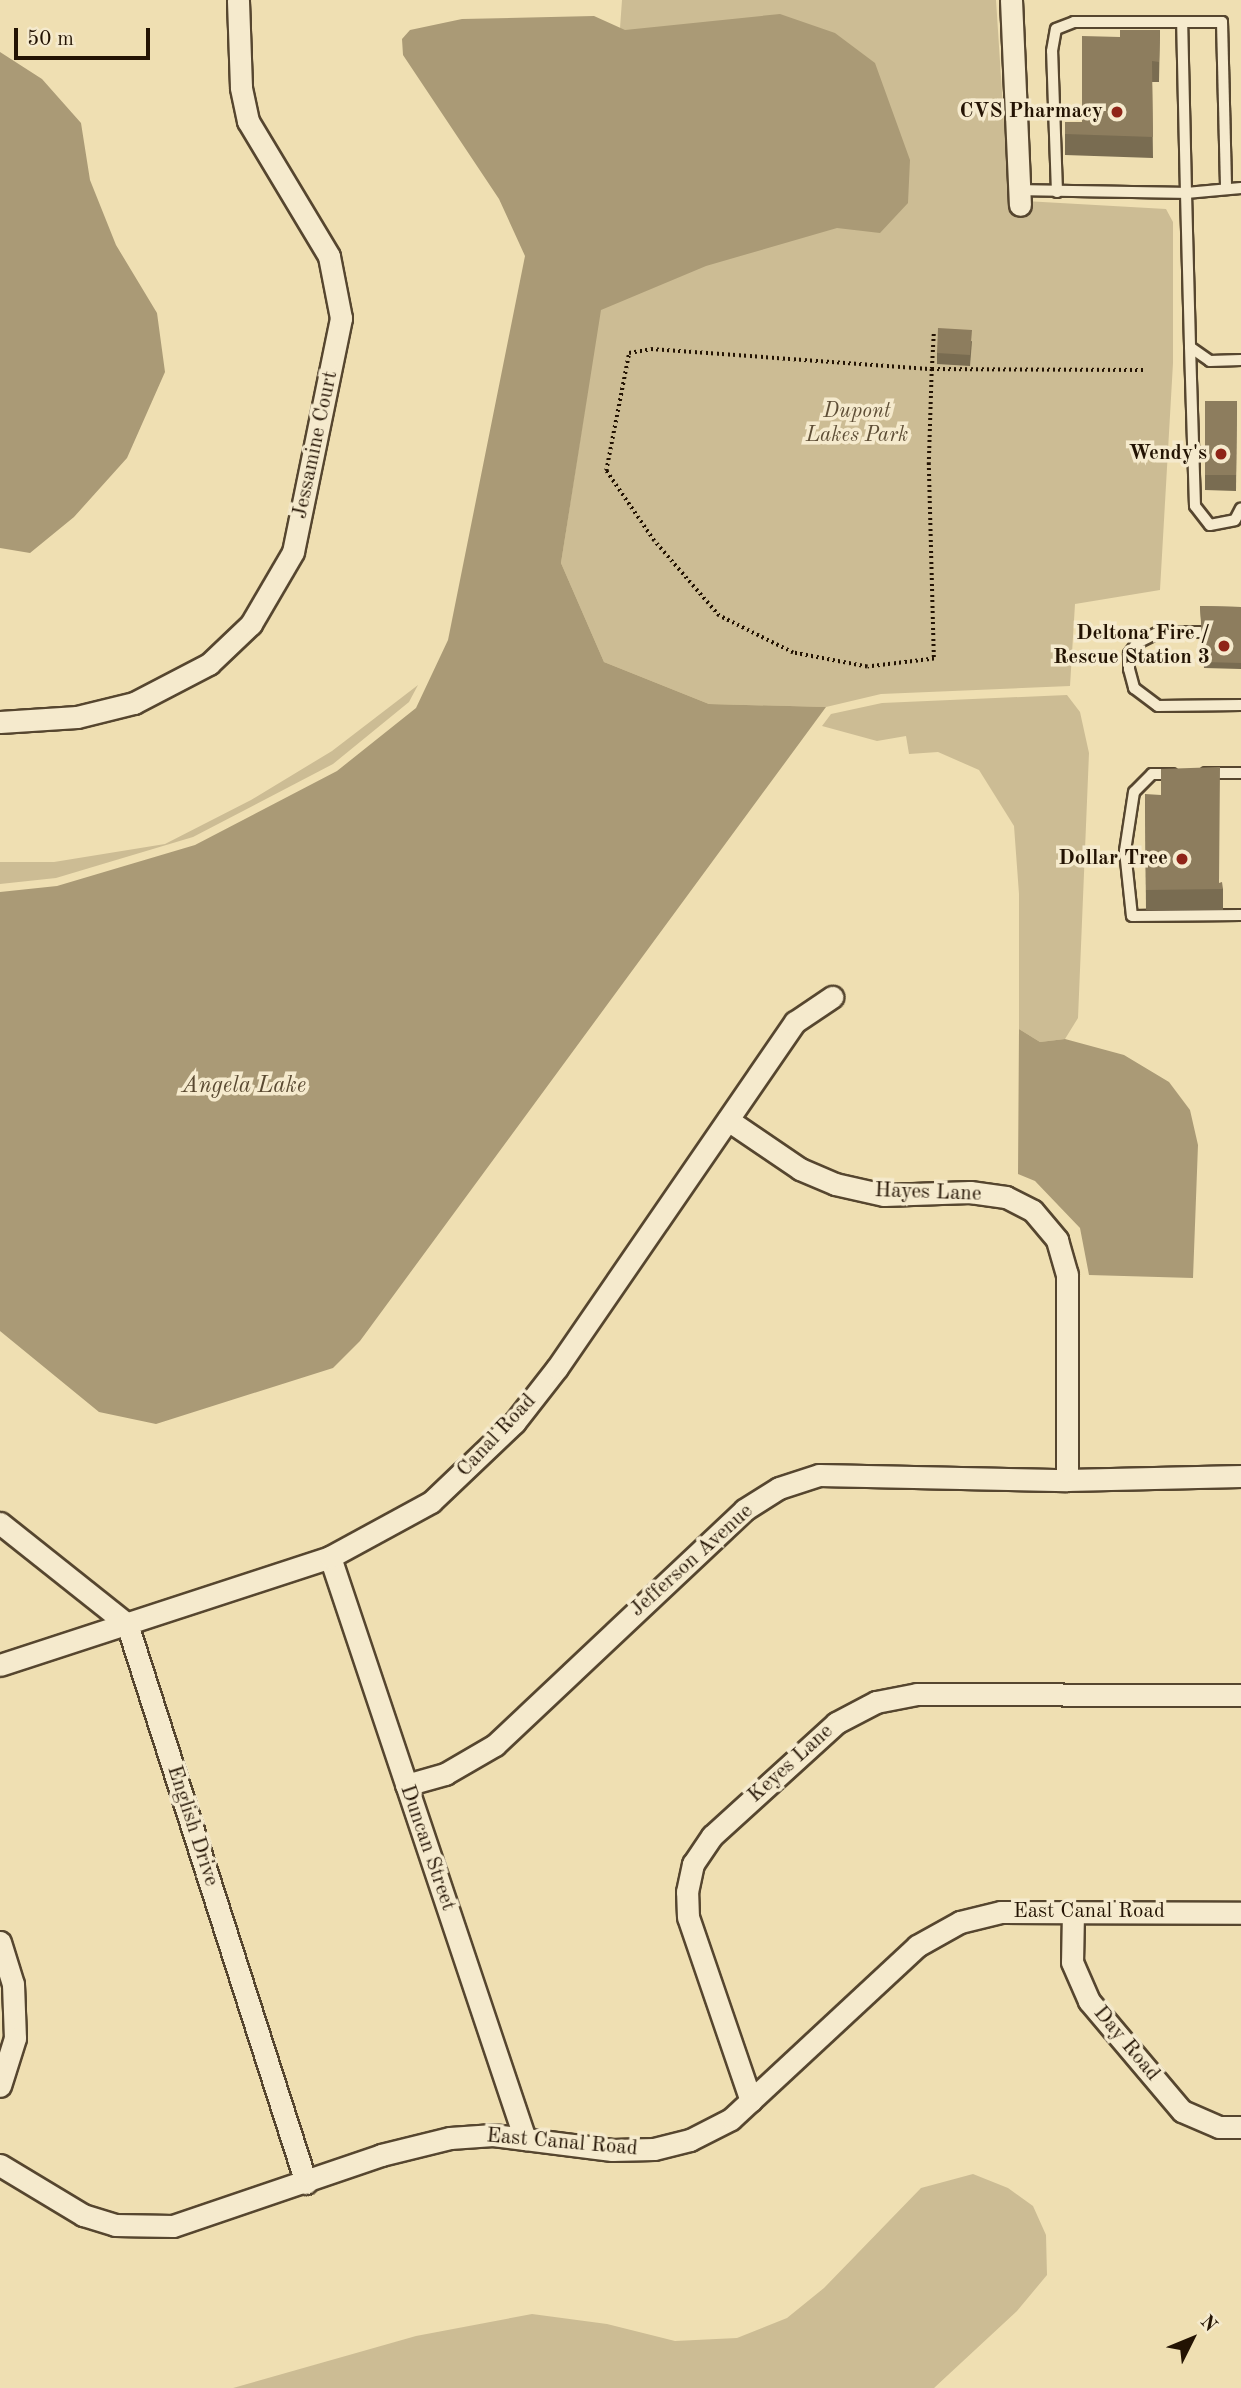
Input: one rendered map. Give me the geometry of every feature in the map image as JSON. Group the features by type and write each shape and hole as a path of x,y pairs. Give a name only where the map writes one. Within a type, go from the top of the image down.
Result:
{"street":[{"name":"Jessamine Court","path":"0,722 77,716 134,703 209,664 251,624 293,552 341,318 329,256 248,121 241,87 238,0"},
{"path":"1011,0 1019,197"},
{"name":"Canal Road","path":"0,1665 330,1557 431,1502 514,1423 557,1368 795,1022 832,997"},
{"name":"Hayes Lane","path":"727,1120 800,1169 835,1184 884,1195 970,1192 1006,1198 1033,1211 1057,1240 1067,1274 1067,1479"},
{"name":"Jefferson Avenue","path":"406,1785 445,1774 495,1745 744,1510 779,1488 819,1475 1067,1479 1241,1476"},
{"path":"0,1523 127,1624"},
{"name":"Duncan Street","path":"330,1557 524,2139"},
{"name":"English Drive","path":"127,1624 306,2183"},
{"name":"Keyes Lane","path":"751,2101 688,1917 687,1892 693,1864 712,1836 836,1723 876,1702 917,1695 1241,1695"},
{"name":"East Canal Road","path":"0,2165 54,2201 115,2225 173,2226 306,2183 381,2155 450,2138 493,2134 612,2150 654,2149 690,2140 731,2119 916,1946 960,1922 1001,1912 1241,1913"},
{"name":"Day Road","path":"1073,1912 1072,1962 1090,2001 1182,2111 1219,2127 1241,2127"},
{"path":"0,1942 13,1984 15,2038 0,2087"}],"lane":[{"path":"1057,192 1052,51 1056,29 1074,22 1222,22 1226,188"},
{"path":"1182,22 1195,506 1210,525 1235,520 1241,508"},
{"path":"1019,197 1057,192 1186,193 1241,188"},
{"path":"1190,347 1210,361 1241,360"},
{"path":"1200,632 1159,632 1137,643 1129,662 1134,688 1158,706 1241,705"},
{"path":"1241,773 1152,775 1134,792 1125,851 1132,916 1241,915"}],"path":[{"path":"934,334 932,369 929,463 934,659 867,667 805,656 719,617 654,541 606,471 629,353 651,349 932,369 1143,370"}],"green space":[{"name":"Dupont Lakes Park","path":"622,0 996,0 1009,200 1166,209 1173,222 1173,363 1160,590 1075,604 1070,686 881,694 826,707 709,704 604,662 561,563 600,310"},
{"path":"418,685 409,702 333,764 193,837 56,878 0,884 0,862 54,862 165,844 251,800 332,751"},
{"path":"1067,695 1080,712 1089,753 1078,1018 1065,1039 1040,1042 1019,1029 1019,894 1014,826 979,770 938,752 909,754 906,736 877,741 822,726 831,714 882,703"},
{"path":"973,2174 1008,2188 1033,2206 1046,2235 1047,2275 1017,2311 934,2388 233,2388 416,2336 532,2314 607,2324 675,2341 737,2338 787,2318 824,2288 921,2188"}],"water":[{"name":"Angela Lake","path":"780,14 835,33 875,63 910,160 908,203 880,233 837,228 706,266 601,310 561,563 604,662 709,704 826,707 360,1341 333,1368 156,1424 99,1412 0,1331 0,892 57,886 195,845 337,771 416,708 448,640 525,256 499,199 403,55 402,39 410,30 462,19 594,16 625,30"},
{"path":"0,52 42,79 81,123 90,180 116,245 157,313 165,372 127,458 74,517 30,553 0,548"},
{"path":"1019,1029 1040,1042 1065,1039 1124,1055 1169,1082 1190,1110 1198,1145 1193,1278 1089,1275 1080,1228 1035,1181 1018,1174"}],"building":[{"name":"CVS Pharmacy","path":"1120,30 1160,30 1159,62 1152,61 1153,137 1065,134 1065,122 1082,122 1082,36 1120,37"},
{"path":"938,328 972,330 970,355 937,353"},
{"name":"Wendy's","path":"1205,401 1237,401 1236,475 1205,475"},
{"path":"1200,606 1241,607 1241,663 1204,662"},
{"name":"Dollar Tree","path":"1220,767 1219,883 1222,882 1223,889 1146,890 1145,794 1161,795 1161,769"}],"place":[{"name":"CVS Pharmacy","path":"1117,112"},
{"name":"Wendy's","path":"1221,454"},
{"name":"Deltona Fire / Rescue Station 3","path":"1224,646"},
{"name":"Dollar Tree","path":"1182,859"}]}
